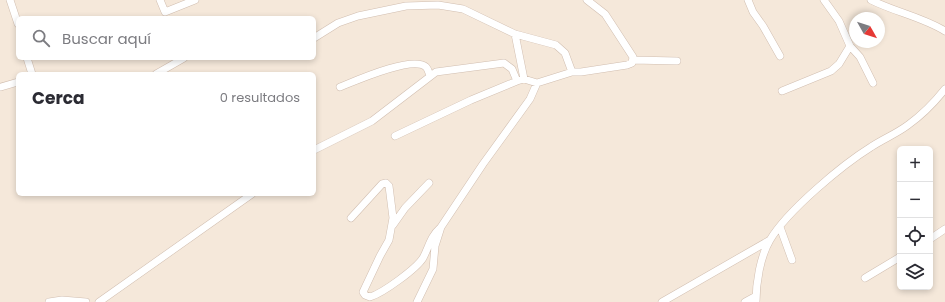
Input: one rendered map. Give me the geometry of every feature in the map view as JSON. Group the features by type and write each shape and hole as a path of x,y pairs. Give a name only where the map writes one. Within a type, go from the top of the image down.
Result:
{"street":[{"path":"10,0 16,18"},
{"path":"160,0 165,12 195,0"},
{"path":"587,0 605,14 633,57 633,60"},
{"path":"748,0 753,12 763,26 780,56"},
{"path":"824,0 839,21 849,44"},
{"path":"871,0 888,8 926,21 945,30"},
{"path":"316,37 338,23 358,16 406,6 438,5 463,9 515,34 560,47 565,53 572,72"},
{"path":"515,34 524,79"},
{"path":"782,91 831,71 839,64 849,48"},
{"path":"852,48 860,57 873,83"},
{"path":"28,60 32,72"},
{"path":"160,72 180,60"},
{"path":"395,136 471,100 516,81 524,79 537,83 572,72 627,65 633,60 677,61"},
{"path":"316,149 372,121 436,72 504,63 512,69 516,81"},
{"path":"340,87 385,69 405,65 422,65 427,68 430,76"},
{"path":"1,87 16,83"},
{"path":"429,183 405,208 393,225 389,240 363,292 365,296 370,297 385,291 422,259 433,234 441,227 483,164 530,99 537,83"},
{"path":"745,302 756,299 758,278 770,240 788,217 834,175 870,147 907,126 931,106 945,89"},
{"path":"351,218 382,184 386,183 389,186 393,225"},
{"path":"99,302 249,196"},
{"path":"417,302 433,269 435,246 441,227"},
{"path":"780,227 792,260"},
{"path":"933,237 945,230"},
{"path":"662,302 770,240"},
{"path":"865,278 897,259"},
{"path":"49,302 62,300 86,302"}],"shaded area":[{"path":"0,0 945,0 945,302 0,302"}]}
